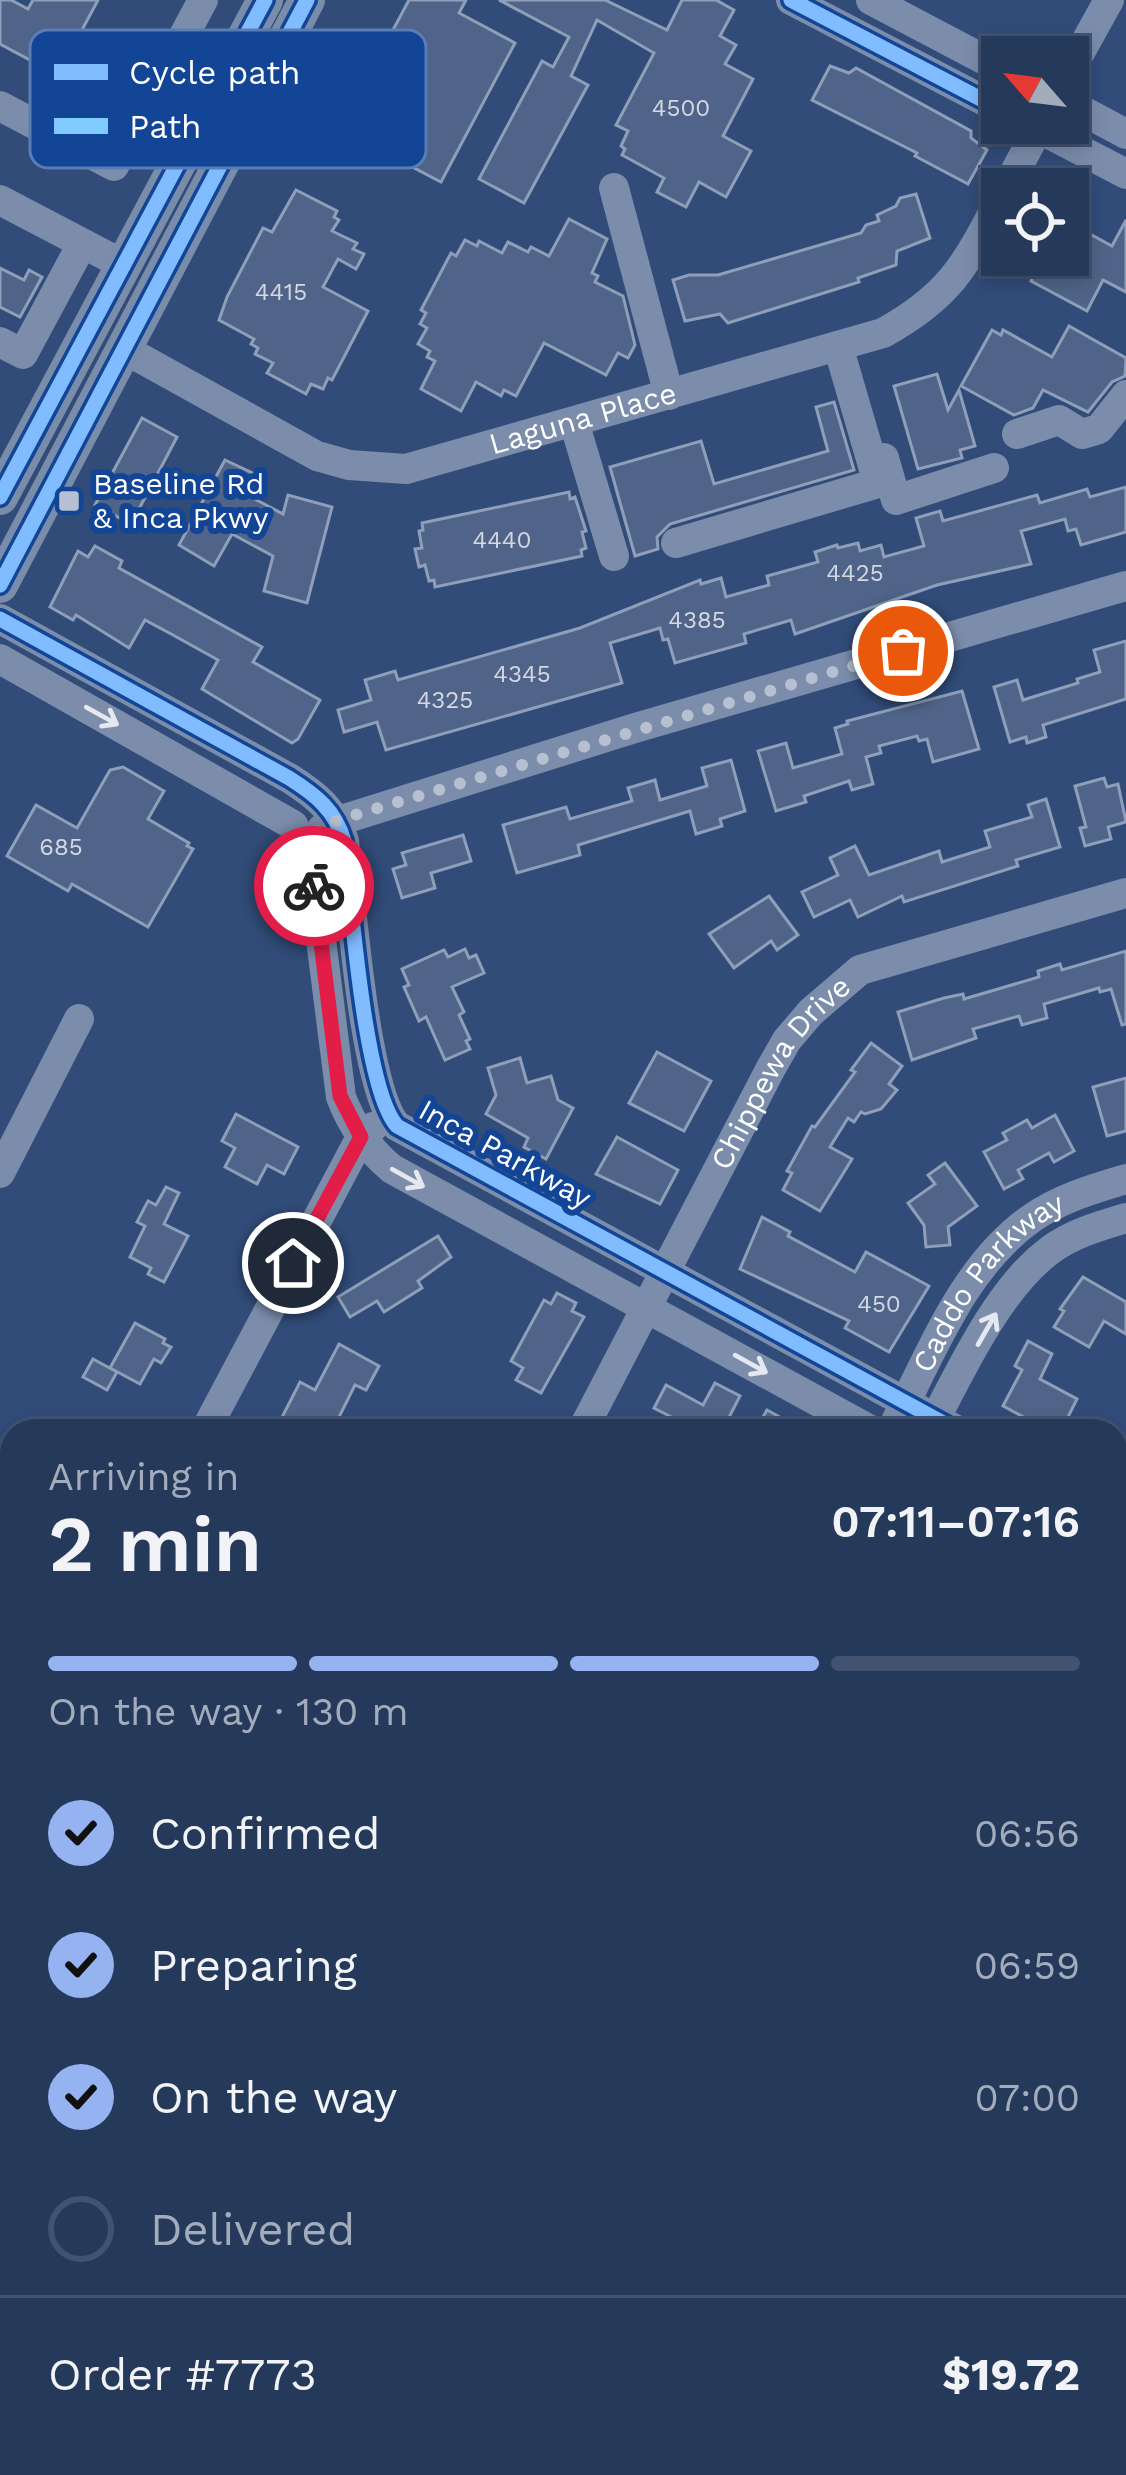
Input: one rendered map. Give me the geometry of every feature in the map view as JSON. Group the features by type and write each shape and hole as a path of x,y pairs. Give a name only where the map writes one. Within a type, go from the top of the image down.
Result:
{"main road":[{"path":"249,30 265,0"},
{"path":"291,30 307,0"},
{"path":"0,497 176,168"},
{"path":"0,586 219,168"}],"street":[{"path":"187,30 203,0"},
{"path":"791,0 981,99"},
{"path":"871,0 981,58"},
{"path":"1089,36 1109,0"},
{"path":"0,106 30,122"},
{"path":"1089,114 1126,134"},
{"path":"1070,144 1126,175"},
{"path":"614,188 669,395"},
{"path":"0,200 124,266"},
{"name":"Laguna Place","path":"124,349 317,456 349,465 406,469 883,333 922,311 947,289 981,236"},
{"path":"0,342 23,354 82,244"},
{"path":"844,344 896,500 994,468"},
{"path":"676,543 878,483 844,344"},
{"path":"1017,434 1059,420 1082,434 1099,429 1126,395"},
{"path":"574,422 614,556"},
{"path":"302,840 338,820 635,728 1126,586"},
{"path":"0,619 289,778 325,803 338,820"},
{"path":"0,659 293,825 313,877 340,1096 361,1137 392,1169 850,1419"},
{"name":"Inca Parkway","path":"338,820 374,1071 387,1115 413,1137 929,1419"},
{"name":"Chippewa Drive","path":"588,1419 787,1040 811,1012 860,970 1126,893"},
{"path":"0,1172 79,1019"},
{"path":"211,1419 361,1137 387,1115"},
{"name":"Caddo Parkway","path":"897,1419 976,1270 1032,1218 1065,1199 1126,1179"},
{"name":"Caddo Parkway","path":"945,1419 1004,1299 1025,1272 1051,1250 1091,1228 1126,1218"}],"building":[{"path":"0,0 28,9 33,0 98,0 82,30 30,30 30,60 0,44"},
{"path":"409,0 466,0 459,13 515,43 441,182 414,168 426,168 426,30 393,30"},
{"path":"499,0 605,0 667,30 682,0 716,0 734,10 720,36 736,45 725,64 753,79 723,136 751,151 726,197 699,182 686,207 657,192 664,178 622,155 628,131 616,125 654,53 597,20 571,76 588,85 524,203 479,179 542,61 553,67 569,37"},
{"path":"830,66 849,73 856,68 971,131 971,138 987,150 968,184 812,100"},
{"path":"296,190 337,211 334,217 339,220 332,231 357,243 353,249 364,254 356,269 338,259 323,287 368,311 332,380 328,378 323,389 311,384 306,394 267,373 273,363 255,354 254,339 219,320 263,228 272,232"},
{"path":"916,194 930,238 897,251 896,265 858,278 859,282 728,323 720,314 685,321 673,280 718,275 861,233 900,198"},
{"path":"569,219 607,239 592,273 598,276 595,282 623,296 635,345 628,358 618,353 606,375 544,343 516,396 504,390 501,396 476,382 461,411 421,389 435,361 418,344 427,328 420,324 426,313 421,310 451,253 456,256 465,240 477,246 479,241 502,253 508,242 549,256"},
{"path":"1126,220 1126,292 1103,280 1087,311 1031,281 1033,276 1089,276 1089,233 1112,246"},
{"path":"0,268 24,280 29,270 42,277 20,317 0,307"},
{"path":"1069,326 1126,358 1125,376 1112,382 1088,412 1043,390 1033,408 1014,415 961,386 992,330 1001,335 1003,330 1052,357"},
{"path":"937,374 948,410 959,390 975,446 960,450 962,458 918,469 894,386"},
{"path":"834,402 854,470 670,524 657,537 658,549 635,556 610,467 701,441 714,484 828,451 816,407"},
{"path":"142,418 177,437 131,524 95,505"},
{"path":"225,460 261,477 251,497 283,514 288,495 332,507 307,603 264,591 273,556 232,534 214,566 179,545"},
{"path":"1126,487 1126,532 1081,545 1076,529 1068,531 1065,519 1021,531 1031,564 937,585 795,634 791,620 744,634 746,643 675,663 660,628 610,643 622,683 386,750 377,722 344,732 338,710 371,700 365,680 395,671 398,680 580,628 700,580 701,584 721,578 726,597 769,585 767,576 818,562 815,552 837,545 858,543 860,551 881,545 884,557 924,546 916,518 940,511 943,521 1037,495 1040,503 1087,489 1090,497"},
{"path":"569,492 586,531 582,532 586,548 582,556 435,587 425,565 419,567 415,549 422,548 422,523"},
{"path":"95,546 122,561 119,568 262,647 253,662 320,700 298,739 292,743 202,689 218,660 145,620 129,648 76,615 73,620 50,607 78,551 88,557"},
{"path":"1126,641 1126,699 1043,725 1046,737 1010,742 994,687 1017,680 1023,700 1078,683 1077,679 1100,672 1094,650"},
{"path":"962,691 979,749 933,762 927,739 919,741 917,736 879,746 881,753 866,757 873,784 852,790 849,781 776,811 758,751 786,743 793,768 842,754 835,728 847,721"},
{"path":"731,760 745,811 720,819 722,826 696,834 690,811 578,845 580,855 517,873 503,825 566,807 570,819 632,801 628,788 655,780 660,800 707,786 702,768"},
{"path":"123,767 164,791 148,819 193,849 148,927 72,884 68,891 7,856 36,805 77,828 110,770"},
{"path":"1104,778 1107,787 1118,784 1126,822 1108,827 1111,839 1085,846 1080,828 1086,827 1075,786"},
{"path":"1046,799 1060,847 1016,860 1018,866 904,902 902,896 858,917 850,900 814,917 802,892 838,875 830,858 855,846 869,875 939,851 942,862 990,847 985,831 1032,817 1028,805"},
{"path":"463,835 471,861 431,873 435,888 402,898 393,869 406,865 402,853"},
{"path":"769,896 798,935 777,950 771,941 734,968 709,934"},
{"path":"465,949 469,958 476,955 484,973 452,987 464,1012 459,1015 470,1049 445,1060 426,1017 419,1021 404,987 409,985 402,969 444,950 448,957"},
{"path":"1126,951 1126,1024 1122,1025 1111,989 1100,992 1099,988 1044,1004 1047,1018 1022,1025 1019,1016 973,1029 976,1038 912,1060 898,1012 1039,977 1038,971 1060,964 1062,970"},
{"path":"871,1043 902,1066 889,1084 897,1090 881,1109 861,1112 854,1122 848,1118 830,1147 852,1159 820,1211 783,1190 792,1173 787,1171 812,1126 855,1072 851,1070"},
{"path":"657,1052 711,1081 684,1131 629,1103"},
{"path":"520,1058 527,1083 551,1076 558,1100 573,1108 546,1159 524,1147 528,1138 486,1114 496,1095 488,1068"},
{"path":"1126,1078 1126,1131 1107,1136 1093,1087"},
{"path":"236,1114 298,1147 284,1174 267,1165 257,1184 225,1167 235,1148 222,1141"},
{"path":"1055,1115 1074,1151 1054,1162 1049,1153 1018,1170 1023,1179 1004,1189 984,1152 1007,1140 1003,1133 1027,1120 1032,1128"},
{"path":"617,1137 678,1170 660,1204 596,1174"},
{"path":"945,1163 977,1206 948,1227 950,1245 926,1247 924,1225 908,1203 935,1184 928,1175"},
{"path":"166,1187 179,1193 164,1224 188,1236 164,1282 130,1257 145,1226 137,1222 148,1201 156,1205"},
{"path":"762,1217 855,1272 866,1252 929,1286 889,1352 845,1328 849,1321 740,1269"},
{"path":"438,1236 451,1257 418,1281 422,1288 384,1312 377,1301 350,1317 338,1297"},
{"path":"1083,1277 1126,1302 1126,1334 1104,1321 1089,1347 1054,1327 1064,1311 1060,1309"},
{"path":"557,1293 576,1303 572,1311 584,1317 541,1393 516,1380 523,1368 511,1361 544,1300 551,1304"},
{"path":"135,1323 171,1347 161,1363 154,1359 140,1384 110,1368"},
{"path":"1028,1341 1052,1354 1040,1379 1077,1399 1067,1419 1027,1419 1003,1406 1022,1370 1015,1366"},
{"path":"339,1344 379,1366 366,1390 355,1385 338,1419 281,1419 300,1382 315,1390"},
{"path":"93,1359 117,1372 107,1390 83,1377"},
{"path":"715,1383 740,1396 728,1419 675,1419 654,1408 666,1385 703,1405"},
{"path":"767,1410 783,1419 762,1419"}],"cycle path":[{"path":"249,30 265,0"},
{"path":"291,30 307,0"},
{"path":"791,0 981,99"},
{"path":"0,497 175,168"},
{"path":"0,585 219,168"},
{"path":"0,619 289,778 330,812 344,841 376,1074 397,1126 936,1419"}],"way so far":[{"path":"314,886 302,840 338,820 903,651"}],"place":[{"name":"Baseline Rd & Inca Pkwy","path":"69,501"}],"route":[{"path":"293,1263 361,1137 340,1096 314,886"}]}
